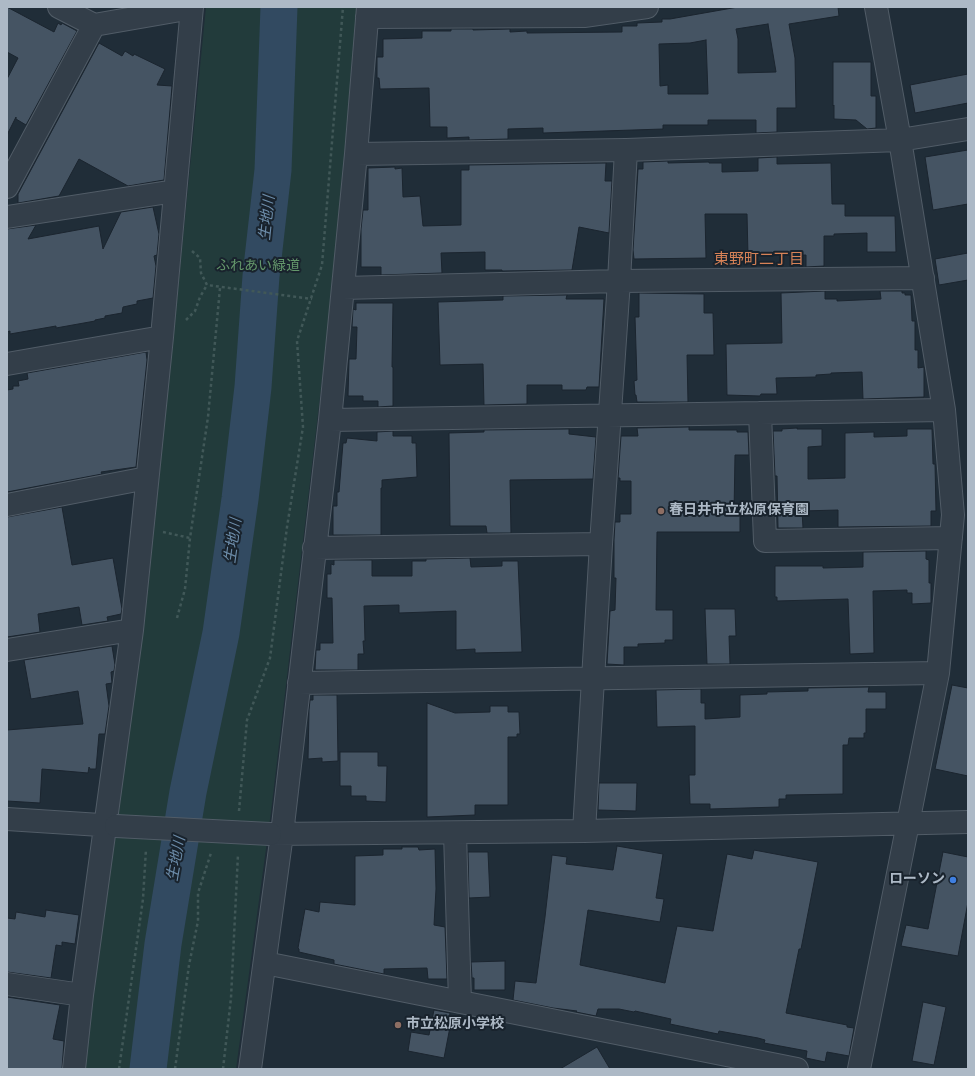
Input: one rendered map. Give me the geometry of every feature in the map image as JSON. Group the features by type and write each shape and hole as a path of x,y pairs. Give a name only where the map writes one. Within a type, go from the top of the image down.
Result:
{"street":[{"path":"59,7 94,25 192,8 163,329 111,826 82,995 74,1069"},
{"path":"250,1069 265,963 276,834 299,683 330,420 356,154 367,12 584,12 647,7"},
{"path":"859,1069 938,673 952,515 944,410 900,140 876,7"},
{"path":"94,25 7,186 8,217 175,191"},
{"path":"356,154 626,150 900,140 968,129"},
{"path":"584,831 626,150"},
{"path":"343,288 619,281 923,278"},
{"path":"7,364 163,329"},
{"path":"330,420 944,410"},
{"path":"760,414 765,541 951,538"},
{"path":"7,504 147,478"},
{"path":"314,548 601,544"},
{"path":"7,650 132,630"},
{"path":"299,683 938,673"},
{"path":"7,819 276,834 584,831 968,822"},
{"path":"455,833 460,1002"},
{"path":"265,963 797,1069"},
{"path":"7,984 82,995"}],"path":[{"path":"239,815 247,720 270,658 287,526 303,427 297,341 322,265 343,7"},
{"path":"170,244 189,248 200,258 201,273 207,285"},
{"path":"207,285 234,290 312,299"},
{"path":"163,329 186,320 195,311 200,297 207,285"},
{"path":"177,618 184,589 208,417 220,288"},
{"path":"142,528 190,538"},
{"path":"119,1069 143,899 147,844"},
{"path":"175,1069 189,966 198,921 198,893 212,848"},
{"path":"223,1069 231,998 238,853"}],"green space":[{"name":"ふれあい緑道","path":"206,7 360,7 333,287 271,812 236,1069 82,1069 113,845 158,488"}],"building":[{"path":"7,7 54,32 58,23 61,25 62,23 77,31 26,125 16,119 16,117 7,135 7,79 18,58 7,52"},
{"path":"738,7 838,7 839,16 789,24 795,58 796,108 777,108 777,132 756,133 756,120 708,120 708,125 663,125 663,129 543,133 543,128 508,129 508,139 469,140 469,137 447,138 447,127 430,127 429,88 380,89 379,78 377,78 377,57 383,57 383,39 422,38 422,31 451,31 451,29 510,29 510,32 527,31 527,33 622,32 622,26 637,26 637,23 662,22 662,19 670,19","holes":["768,24 776,72 738,73 738,39 736,29","706,40 708,94 668,94 668,85 660,86 659,44 690,43"]},
{"path":"99,43 122,56 125,51 133,56 134,54 165,69 157,85 172,86 164,180 128,186 79,159 59,196 18,203 18,194"},
{"path":"833,62 871,62 871,96 876,96 876,128 867,129 856,120 834,119"},
{"path":"968,74 968,103 915,113 910,85"},
{"path":"968,150 968,204 933,210 925,157"},
{"path":"777,157 777,164 831,163 832,204 845,204 845,216 895,216 896,252 867,252 867,233 834,234 834,236 824,236 824,266 806,267 806,255 748,256 747,214 705,214 706,258 634,259 633,250 638,169 643,169 643,162 668,161 668,163 722,163 722,172 758,171 758,158"},
{"path":"606,163 605,181 612,181 609,233 579,227 572,270 485,270 485,252 441,253 442,273 381,275 381,267 361,267 361,229 363,210 368,210 368,168 402,168 403,197 420,196 423,226 461,225 461,170 469,170 469,165"},
{"path":"153,207 159,234 157,255 154,256 156,266 153,298 137,301 137,304 123,307 122,313 105,316 105,318 95,321 10,334 10,331 7,332 7,229 36,225 28,239 99,226 103,249 121,212"},
{"path":"968,253 968,280 939,285 935,259"},
{"path":"825,291 825,299 837,299 837,301 881,299 880,291 902,291 905,295 911,295 912,321 915,321 915,350 918,350 918,368 924,367 924,397 863,399 862,372 831,373 816,375 816,377 776,378 777,394 761,394 760,396 727,395 726,344 782,343 781,293"},
{"path":"639,293 704,294 704,313 713,313 714,355 687,355 688,402 637,402 634,381 637,380 635,317 639,317"},
{"path":"567,295 566,299 604,299 599,387 587,387 586,390 562,390 562,385 527,385 527,404 484,405 483,364 440,365 438,302 503,300 503,296"},
{"path":"356,303 393,303 393,406 378,407 378,401 363,401 363,396 348,396 349,359 356,359 357,327 352,327 353,309 356,310"},
{"path":"146,352 147,360 136,467 101,472 102,474 7,492 7,390 13,389 13,386 19,386 18,381 28,379 27,373"},
{"path":"689,427 689,430 737,430 737,432 748,432 749,455 735,455 734,513 740,513 740,532 657,532 656,610 673,610 673,640 665,640 665,643 638,644 638,647 624,647 624,665 607,664 610,611 615,610 615,522 620,522 620,514 631,514 631,481 620,481 620,478 618,478 621,436 638,436 637,428"},
{"path":"797,428 822,429 822,446 808,447 808,479 845,478 845,433 874,432 874,437 907,436 907,429 932,429 933,464 935,464 936,511 931,511 931,526 838,527 838,510 802,511 803,528 778,528 777,476 775,476 773,431"},
{"path":"569,429 569,434 596,437 593,479 510,480 511,533 487,533 486,526 450,526 449,433 484,432 484,430"},
{"path":"393,431 393,436 412,436 412,443 416,443 417,477 382,480 381,535 333,535 333,506 337,506 337,492 339,492 343,443 346,443 347,438 377,441 377,432"},
{"path":"62,507 72,565 113,558 122,609 121,614 107,617 108,621 82,625 79,607 38,614 40,632 7,637 7,517"},
{"path":"926,551 926,559 929,560 931,603 912,604 912,593 907,593 907,590 873,591 874,653 850,654 848,599 777,601 777,597 775,597 775,566 823,566 823,568 863,567 863,552"},
{"path":"470,558 471,567 502,566 502,561 518,561 522,652 475,653 475,649 456,650 456,611 399,613 399,605 364,606 364,654 358,654 358,670 315,670 316,650 320,650 320,643 333,643 332,598 327,598 327,574 331,574 331,564 334,565 334,560 372,560 372,576 412,576 412,561 426,561 426,559"},
{"path":"705,609 735,609 736,636 729,636 730,664 707,664"},
{"path":"112,646 115,665 114,671 111,672 112,683 106,684 109,706 105,734 99,734 96,769 90,769 89,767 88,773 42,769 40,803 7,801 7,730 83,724 78,691 31,699 24,660"},
{"path":"952,685 968,688 968,776 935,769"},
{"path":"869,687 868,692 886,692 886,709 866,709 866,733 864,733 864,738 849,738 848,745 843,745 843,794 786,795 786,799 779,799 779,807 710,809 710,804 690,804 689,775 695,775 695,726 657,727 656,690 701,689 701,703 705,703 705,719 740,717 740,695 767,694 767,692 808,691 808,688"},
{"path":"313,695 337,695 338,761 322,762 322,758 308,759 309,710 310,700 313,700"},
{"path":"427,703 455,713 490,712 490,706 508,706 508,712 519,712 520,734 517,734 517,737 508,737 508,805 475,805 475,815 427,817"},
{"path":"340,752 378,752 378,766 387,766 386,802 366,801 366,796 351,796 351,786 340,786"},
{"path":"599,783 637,783 636,811 598,810"},
{"path":"617,846 663,854 656,898 664,899 660,922 588,910 580,965 665,983 677,926 713,931 727,854 752,859 754,850 818,862 801,949 799,949 786,1013 847,1025 847,1027 854,1028 849,1056 827,1052 825,1062 806,1058 807,1051 764,1043 765,1040 758,1038 719,1031 718,1034 670,1024 671,1019 635,1011 598,1009 596,1016 576,1012 577,1011 513,1000 515,981 536,983 552,855 567,857 566,864 613,870"},
{"path":"402,847 418,847 419,850 435,849 436,889 434,925 445,927 447,979 428,979 427,968 384,969 384,974 334,964 334,960 299,952 298,948 305,909 319,912 320,902 355,905 355,856 383,855 383,849 402,849"},
{"path":"468,852 488,852 490,897 469,898"},
{"path":"943,852 968,857 968,902 958,956 901,946 906,925 928,929"},
{"path":"46,910 79,915 75,944 62,942 62,946 56,945 51,978 7,972 7,918 15,919 16,912 45,917"},
{"path":"505,961 505,990 474,990 474,978 472,978 471,962"},
{"path":"7,997 60,1005 53,1039 64,1041 62,1069 7,1069"},
{"path":"923,1002 946,1007 934,1065 912,1061"},
{"path":"434,1010 450,1013 448,1026 450,1027 444,1058 408,1051 411,1032 429,1035"},
{"path":"597,1047 610,1069 560,1069"}],"waterway":[{"name":"生地川","path":"148,1069 163,944 188,792 221,633 240,499 253,387 261,276 273,170 279,7"}],"place":[{"name":"春日井市立松原保育園","path":"661,511"},
{"name":"ローソン","path":"953,880"},
{"name":"市立松原小学校","path":"398,1025"}],"district":[{"name":"東野町二丁目","path":"759,260"}]}
